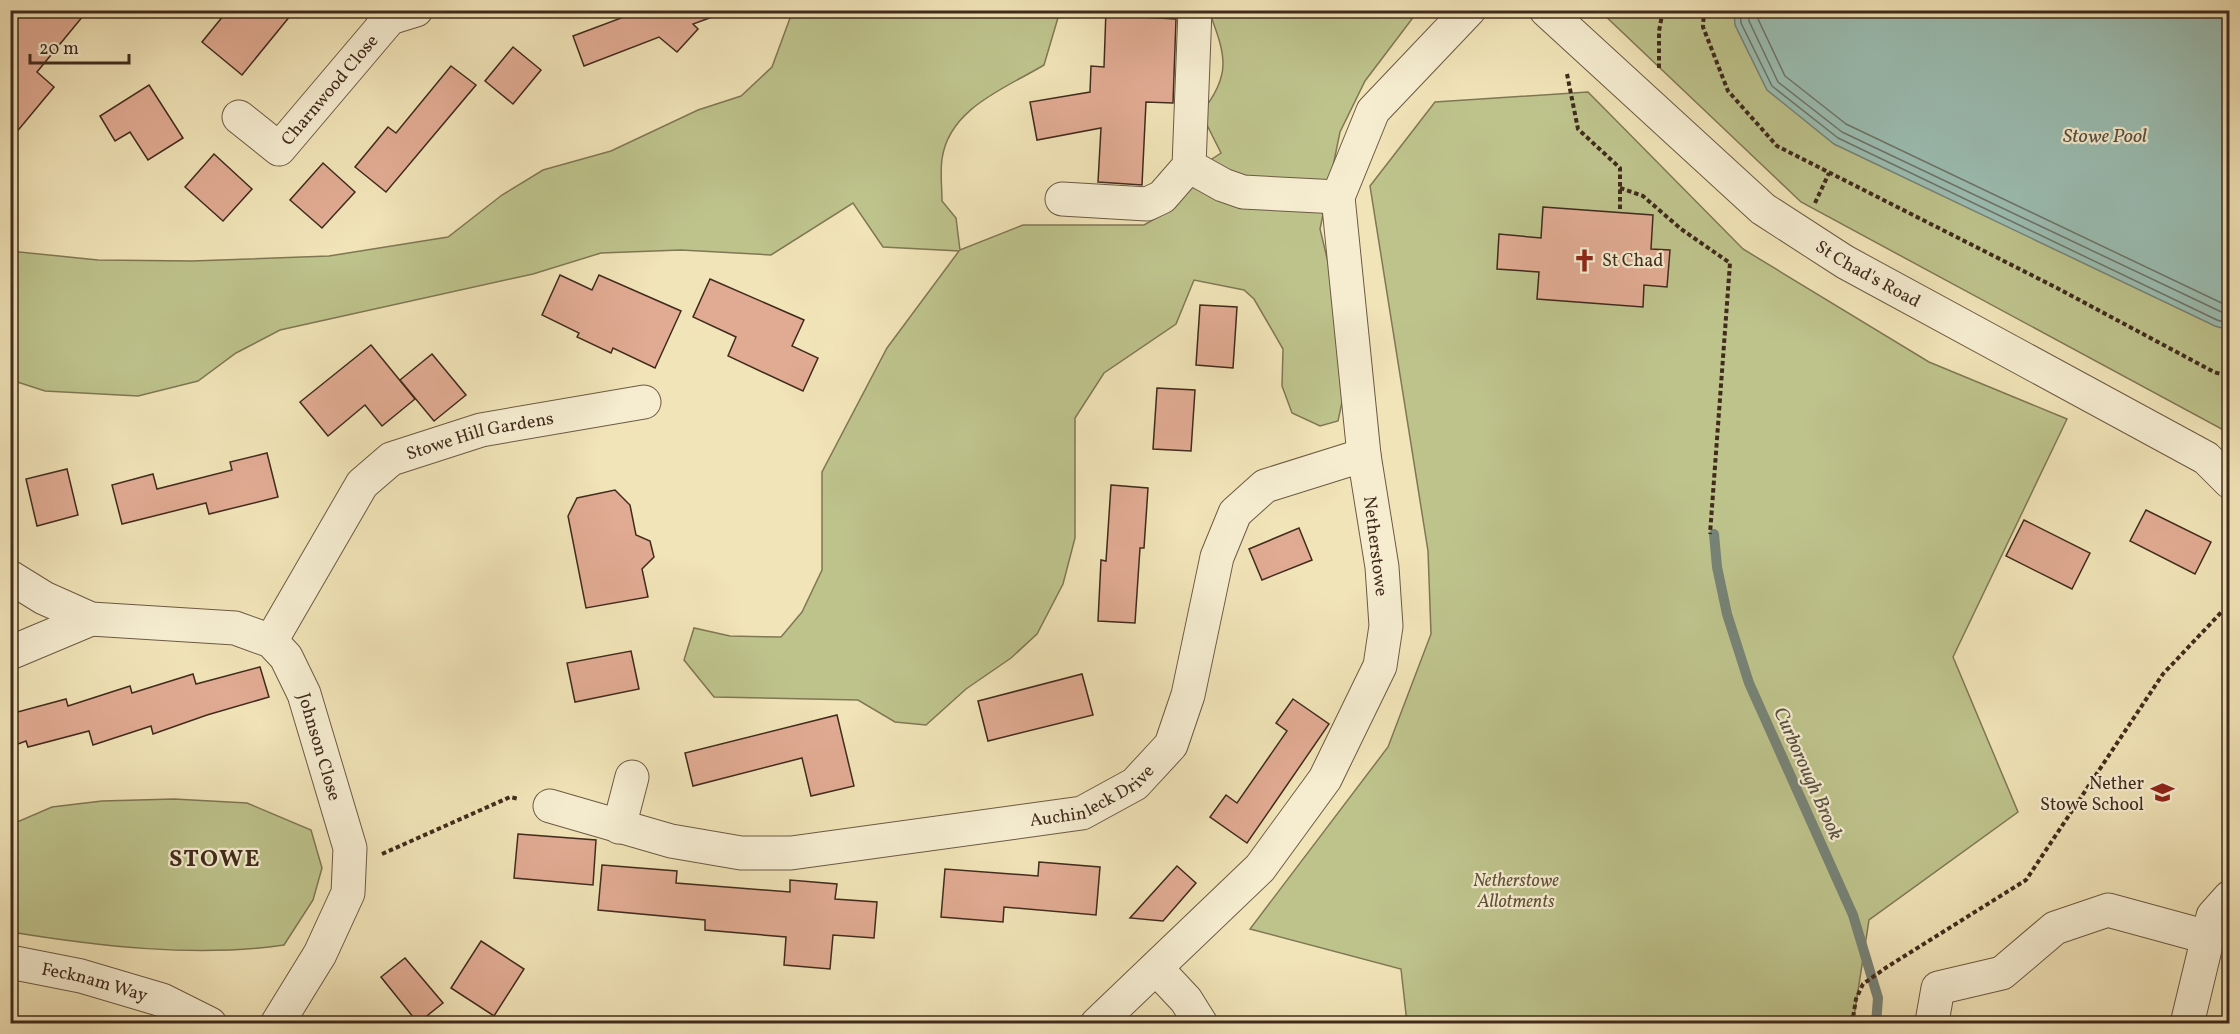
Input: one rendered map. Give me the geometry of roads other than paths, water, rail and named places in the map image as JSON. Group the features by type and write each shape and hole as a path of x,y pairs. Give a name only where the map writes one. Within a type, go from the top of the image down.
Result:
{"street":[{"path":"1062,199 1146,204 1162,197 1189,166 1195,10"},
{"name":"Netherstowe","path":"1097,1023 1260,868 1325,779 1380,666 1386,626 1382,567 1364,455 1338,197 1373,111 1469,10"},
{"name":"St Chad's Road","path":"1546,10 1763,209 1845,262 2206,458 2229,482"},
{"name":"Charnwood Close","path":"239,117 279,149 396,13"},
{"path":"1189,166 1222,185 1243,192 1338,197"},
{"name":"Stowe Hill Gardens","path":"271,641 362,484 392,459 481,430 644,402"},
{"name":"Auchinleck Drive","path":"550,806 671,841 741,853 791,853 1082,813 1135,784 1171,745 1188,695 1217,557 1235,513 1265,486 1364,455"},
{"path":"10,577 44,598 91,619 235,628 271,641"},
{"path":"10,653 91,619"},
{"name":"Johnson Close","path":"271,641 286,657 304,694 350,848 348,893 320,954 277,1023"},
{"path":"619,827 632,777"},
{"path":"2187,1023 2213,916 2229,897"},
{"path":"1932,1022 1938,988 2002,973 2055,928 2108,910 2208,937"},
{"name":"Fecknam Way","path":"10,962 81,976 162,1000 210,1023"},
{"path":"1156,968 1186,1000 1201,1023"}],"water":[{"name":"Stowe Pool","path":"1734,11 2229,11 2229,330 2215,326 1834,144 1767,90 1735,25"}],"waterway":[{"name":"Curborough Brook","path":"1714,534 1717,567 1727,614 1749,683 1853,915 1878,998 1876,1024"}],"place":[{"name":"St Chad","path":"1584,260"},
{"name":"Nether Stowe School","path":"2162,793"}],"district":[{"name":"STOWE","path":"215,858"}],"park label":[{"name":"Netherstowe Allotments","path":"1516,890"}]}
